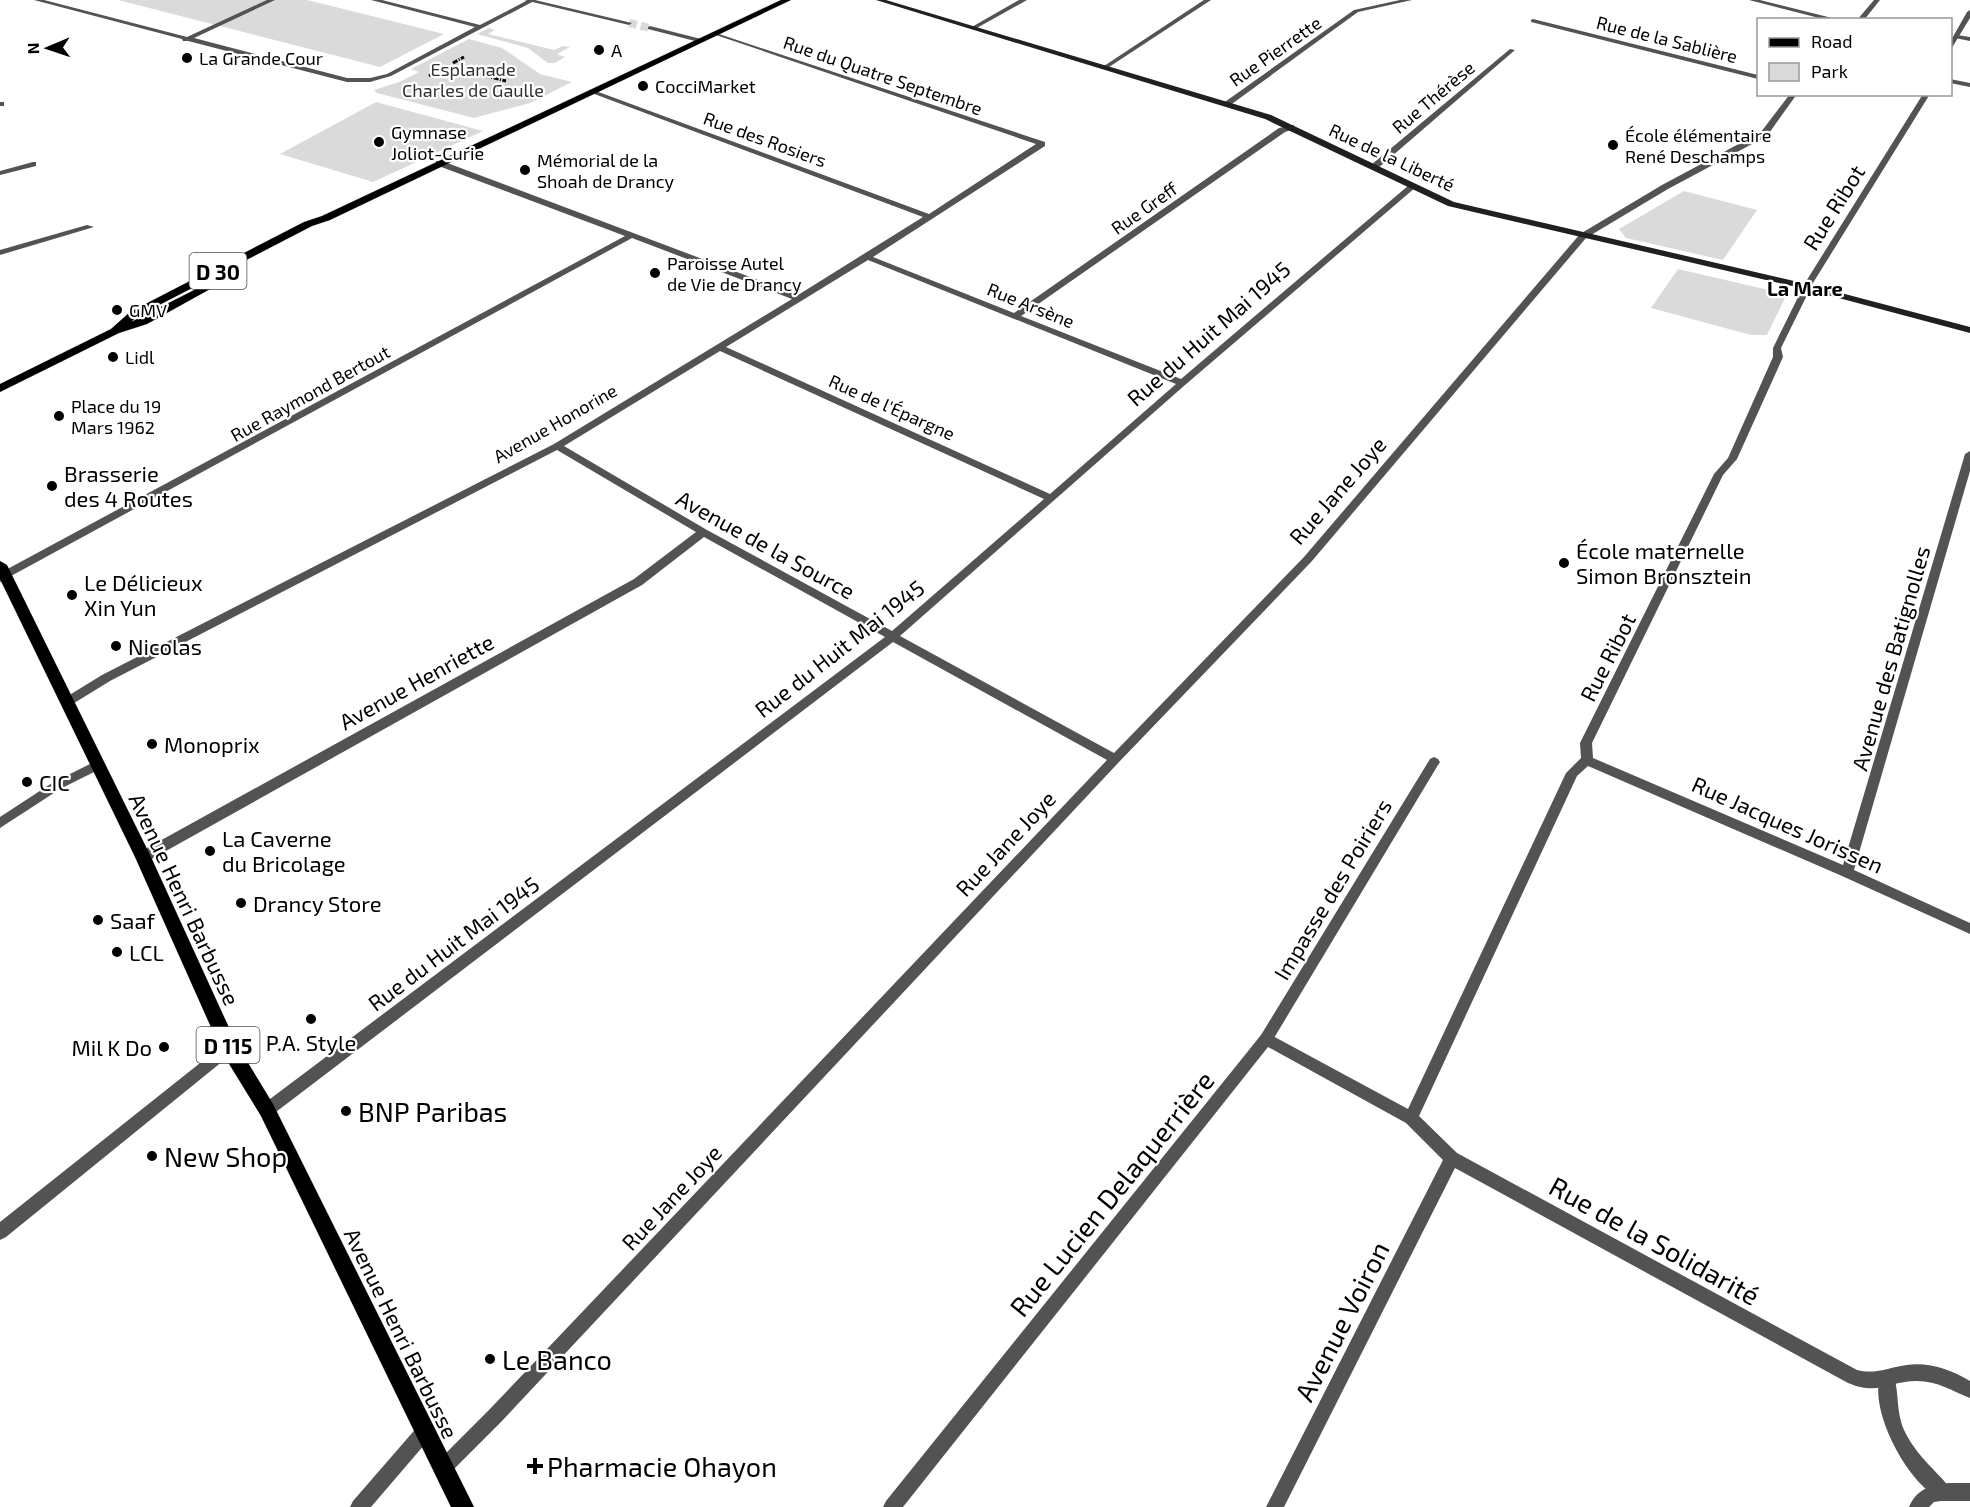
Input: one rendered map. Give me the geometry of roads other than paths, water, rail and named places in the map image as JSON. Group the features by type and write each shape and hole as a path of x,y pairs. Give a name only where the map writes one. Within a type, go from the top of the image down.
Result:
{"main road":[{"path":"0,389 115,332 143,322 312,230 326,218 787,0"},
{"name":"Avenue Henri Barbusse","path":"2,573 143,857 229,1047 267,1110 463,1507"}],"street":[{"path":"37,0 347,80 389,75 529,0 629,23"},
{"path":"185,40 272,0"},
{"path":"375,0 481,27"},
{"name":"Rue de la Liberté","path":"879,0 1226,104 1291,127 1451,204 1806,287 1970,330"},
{"path":"973,28 1024,0"},
{"path":"1104,68 1208,0"},
{"name":"Rue Pierrette","path":"1226,104 1356,12 1409,0"},
{"path":"1752,0 1828,18"},
{"path":"1862,18 1877,0"},
{"path":"1952,46 1970,12"},
{"name":"Rue de la Sablière","path":"1533,21 1757,77"},
{"path":"650,28 699,40"},
{"name":"Rue du Quatre Septembre","path":"715,33 1042,144"},
{"path":"1957,37 1970,39"},
{"name":"Rue Thérèse","path":"1374,167 1512,50"},
{"path":"1952,81 1970,85"},
{"name":"Rue des Rosiers","path":"591,91 928,216"},
{"name":"Rue Jane Joye","path":"443,1468 495,1416 1115,759 1308,559 1583,236 1665,187 1764,134 1792,96"},
{"name":"Rue Ribot","path":"1587,760 1586,743 1719,474 1732,459 1778,357 1777,348 1806,287 1926,96"},
{"name":"Rue Greff","path":"1015,316 1282,130 1291,127"},
{"name":"Avenue Honorine","path":"67,702 106,678 557,446 867,257 1042,144"},
{"path":"439,163 798,298"},
{"path":"0,173 33,164"},
{"name":"Rue du Huit Mai 1945","path":"267,1110 892,637 1182,383 1412,187"},
{"path":"0,253 90,227"},
{"name":"Rue Raymond Bertout","path":"2,573 630,236"},
{"name":"Rue Arsène","path":"867,257 1182,383"},
{"name":"Rue de l'Épargne","path":"719,347 1051,498"},
{"name":"Avenue de la Source","path":"557,446 703,532 1115,759"},
{"name":"Avenue des Batignolles","path":"1847,872 1970,454"},
{"name":"Avenue Henriette","path":"143,857 638,582 703,532"},
{"path":"1266,1039 1411,1118 1572,773 1587,760"},
{"name":"Rue Jacques Jorissen","path":"1587,760 1847,872 1970,929"},
{"name":"Impasse des Poiriers","path":"1266,1039 1434,762"},
{"path":"0,823 56,786 98,765"},
{"name":"Rue Lucien Delaquerrière","path":"892,1507 1266,1039"},
{"path":"0,1232 229,1047"},
{"name":"Rue de la Solidarité","path":"1411,1118 1452,1158 1854,1377 1869,1383 1908,1373 1942,1374 1970,1390"},
{"name":"Avenue Voiron","path":"1275,1507 1452,1158"},
{"path":"1887,1380 1887,1404 1891,1423 1910,1458 1941,1490"},
{"path":"359,1507 425,1431"},
{"path":"1918,1507 1920,1502 1941,1490 1970,1492"}],"tunnel":[{"path":"629,23 650,28"}],"railway":[{"path":"453,63 464,57"},
{"path":"450,67 506,81"},
{"path":"429,76 438,71"}],"place":[{"name":"A","path":"599,50"},
{"name":"La Grande Cour","path":"187,58"},
{"name":"CocciMarket","path":"643,86"},
{"name":"Gymnase Joliot-Curie","path":"379,142"},
{"name":"École élémentaire René Deschamps","path":"1613,145"},
{"name":"Mémorial de la Shoah de Drancy","path":"525,170"},
{"name":"Paroisse Autel de Vie de Drancy","path":"655,273"},
{"name":"GMV","path":"117,310"},
{"name":"Lidl","path":"113,357"},
{"name":"Place du 19 Mars 1962","path":"59,416"},
{"name":"Brasserie des 4 Routes","path":"52,486"},
{"name":"École maternelle Simon Bronsztein","path":"1564,563"},
{"name":"Le Délicieux Xin Yun","path":"72,595"},
{"name":"Nicolas","path":"116,646"},
{"name":"Monoprix","path":"152,744"},
{"name":"CIC","path":"27,782"},
{"name":"La Caverne du Bricolage","path":"210,851"},
{"name":"Drancy Store","path":"241,903"},
{"name":"Saaf","path":"98,920"},
{"name":"LCL","path":"117,952"},
{"name":"P.A. Style","path":"311,1019"},
{"name":"Mil K Do","path":"164,1047"},
{"name":"BNP Paribas","path":"346,1111"},
{"name":"New Shop","path":"152,1156"},
{"name":"Le Banco","path":"490,1359"},
{"name":"Pharmacie Ohayon","path":"535,1466"}],"district":[{"name":"La Mare","path":"1805,288"}],"park label":[{"name":"Esplanade Charles de Gaulle","path":"473,79"}]}
